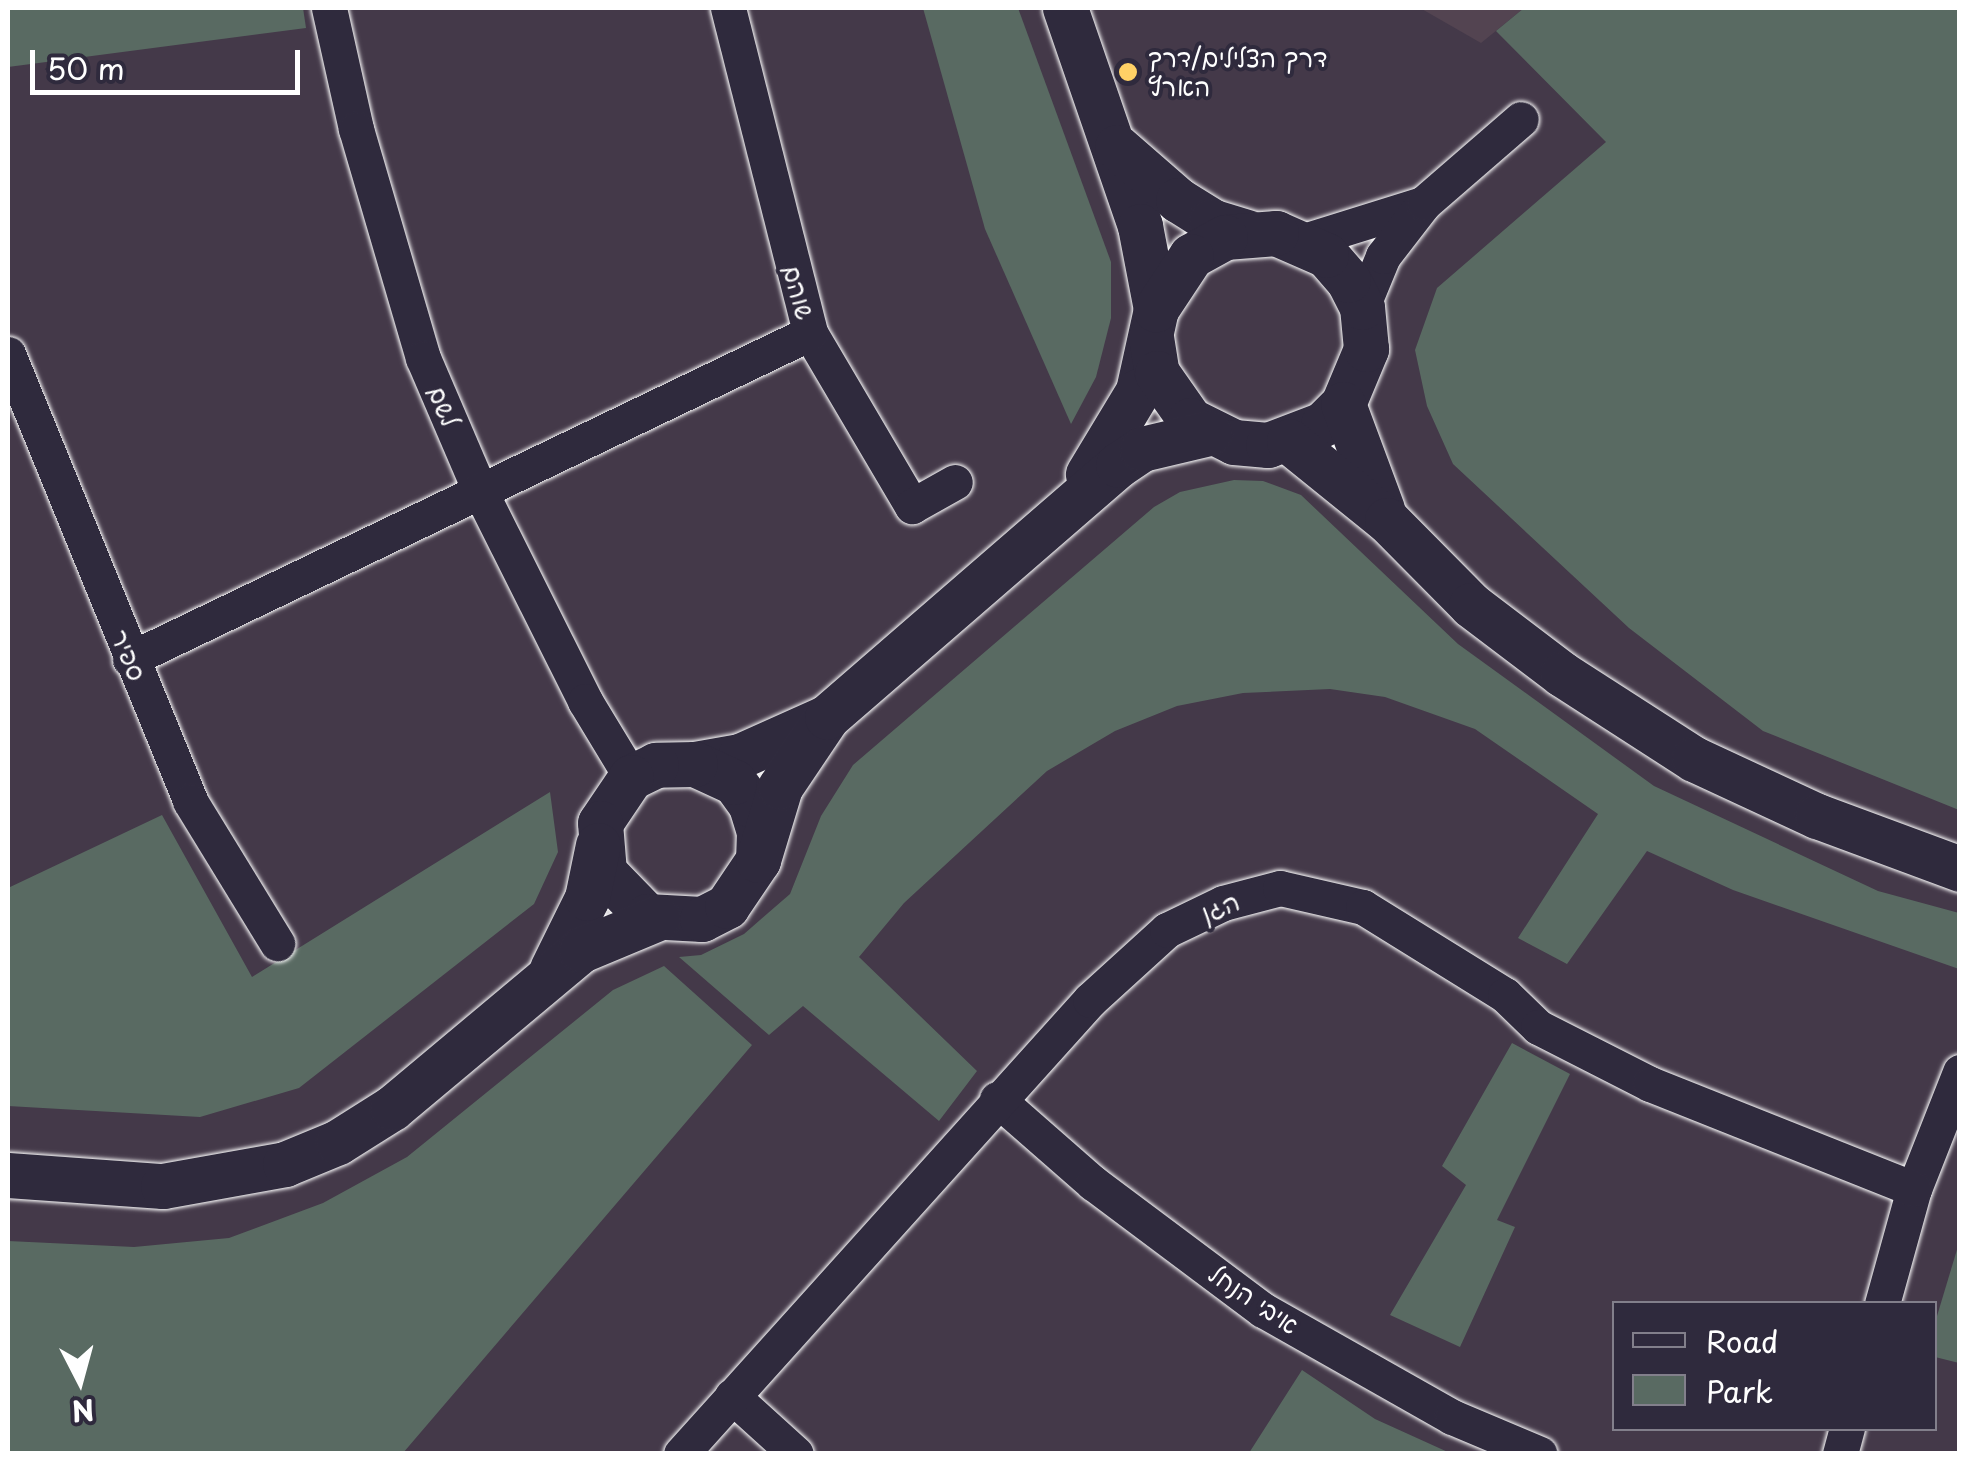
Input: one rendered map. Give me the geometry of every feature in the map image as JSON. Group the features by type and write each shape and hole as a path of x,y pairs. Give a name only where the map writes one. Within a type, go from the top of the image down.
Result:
{"street":[{"name":"לשם","path":"329,8 356,130 424,358 480,491 584,702 631,777"},
{"name":"שוהם","path":"728,8 810,333 912,506 955,482"},
{"path":"1065,8 1152,270 1154,323 1166,392 1208,433 1234,442 1290,440 1343,404 1366,348 1362,307 1348,280 1304,242"},
{"path":"1362,307 1383,256 1424,204 1521,120"},
{"path":"1108,138 1178,200 1210,221 1247,232 1304,242 1424,204"},
{"path":"1065,509 1122,424 1154,323 1191,256 1247,232"},
{"path":"130,658 810,333"},
{"name":"ספיר","path":"8,354 190,801 277,943"},
{"path":"1343,404 1387,520"},
{"path":"8,1175 162,1186 285,1164 338,1142 392,1108 551,971 620,930 658,918 702,919 728,906 758,860 780,787 826,717 1065,509 1142,449 1208,433"},
{"path":"1290,440 1387,520 1471,605 1562,674 1694,759 1817,816 1960,869"},
{"path":"551,971 587,898 611,798 631,777 656,765 696,764 740,756 826,717"},
{"path":"696,764 734,782 751,805 760,832 758,860"},
{"path":"598,844 604,872 625,900 658,918"},
{"name":"הגן","path":"681,1454 1090,1000 1167,930 1223,903 1280,888 1363,907 1505,995 1538,1027 1650,1084 1914,1189"},
{"path":"1883,1301 1914,1189 1960,1072"},
{"name":"איבי הנחל","path":"997,1099 1093,1183 1263,1310 1452,1416 1540,1454"},
{"path":"732,1396 796,1454"}],"shaded area":[{"path":"1420,8 1524,8 1481,43"}],"green space":[{"path":"8,8 303,8 306,28 8,67"},
{"path":"923,8 1018,8 1111,262 1111,318 1096,377 1071,424 985,229"},
{"path":"1524,8 1959,8 1959,810 1763,731 1629,628 1453,464 1427,406 1415,350 1437,288 1606,142 1496,31"},
{"path":"1234,480 1263,481 1301,495 1458,644 1654,786 1878,891 1959,913 1959,969 1733,890 1647,851 1567,964 1518,938 1598,814 1475,729 1385,697 1330,689 1243,693 1177,706 1115,731 1047,771 904,903 859,957 977,1071 939,1121 803,1006 769,1035 679,957 701,955 744,934 790,894 821,816 853,765 1154,507 1180,492"},
{"path":"550,792 558,852 534,904 299,1088 200,1117 8,1106 8,888 162,815 252,977"},
{"path":"664,966 752,1045 403,1453 8,1453 8,1241 134,1247 229,1238 323,1203 407,1157 613,990"},
{"path":"1512,1043 1570,1074 1497,1220 1515,1227 1460,1347 1390,1315 1466,1185 1442,1166"},
{"path":"1959,1243 1960,1363 1937,1357 1937,1316"},
{"path":"1302,1370 1375,1419 1450,1453 1249,1453"}],"place":[{"name":"דרך הצלילים/דרך הארץ","path":"1128,72"}]}
